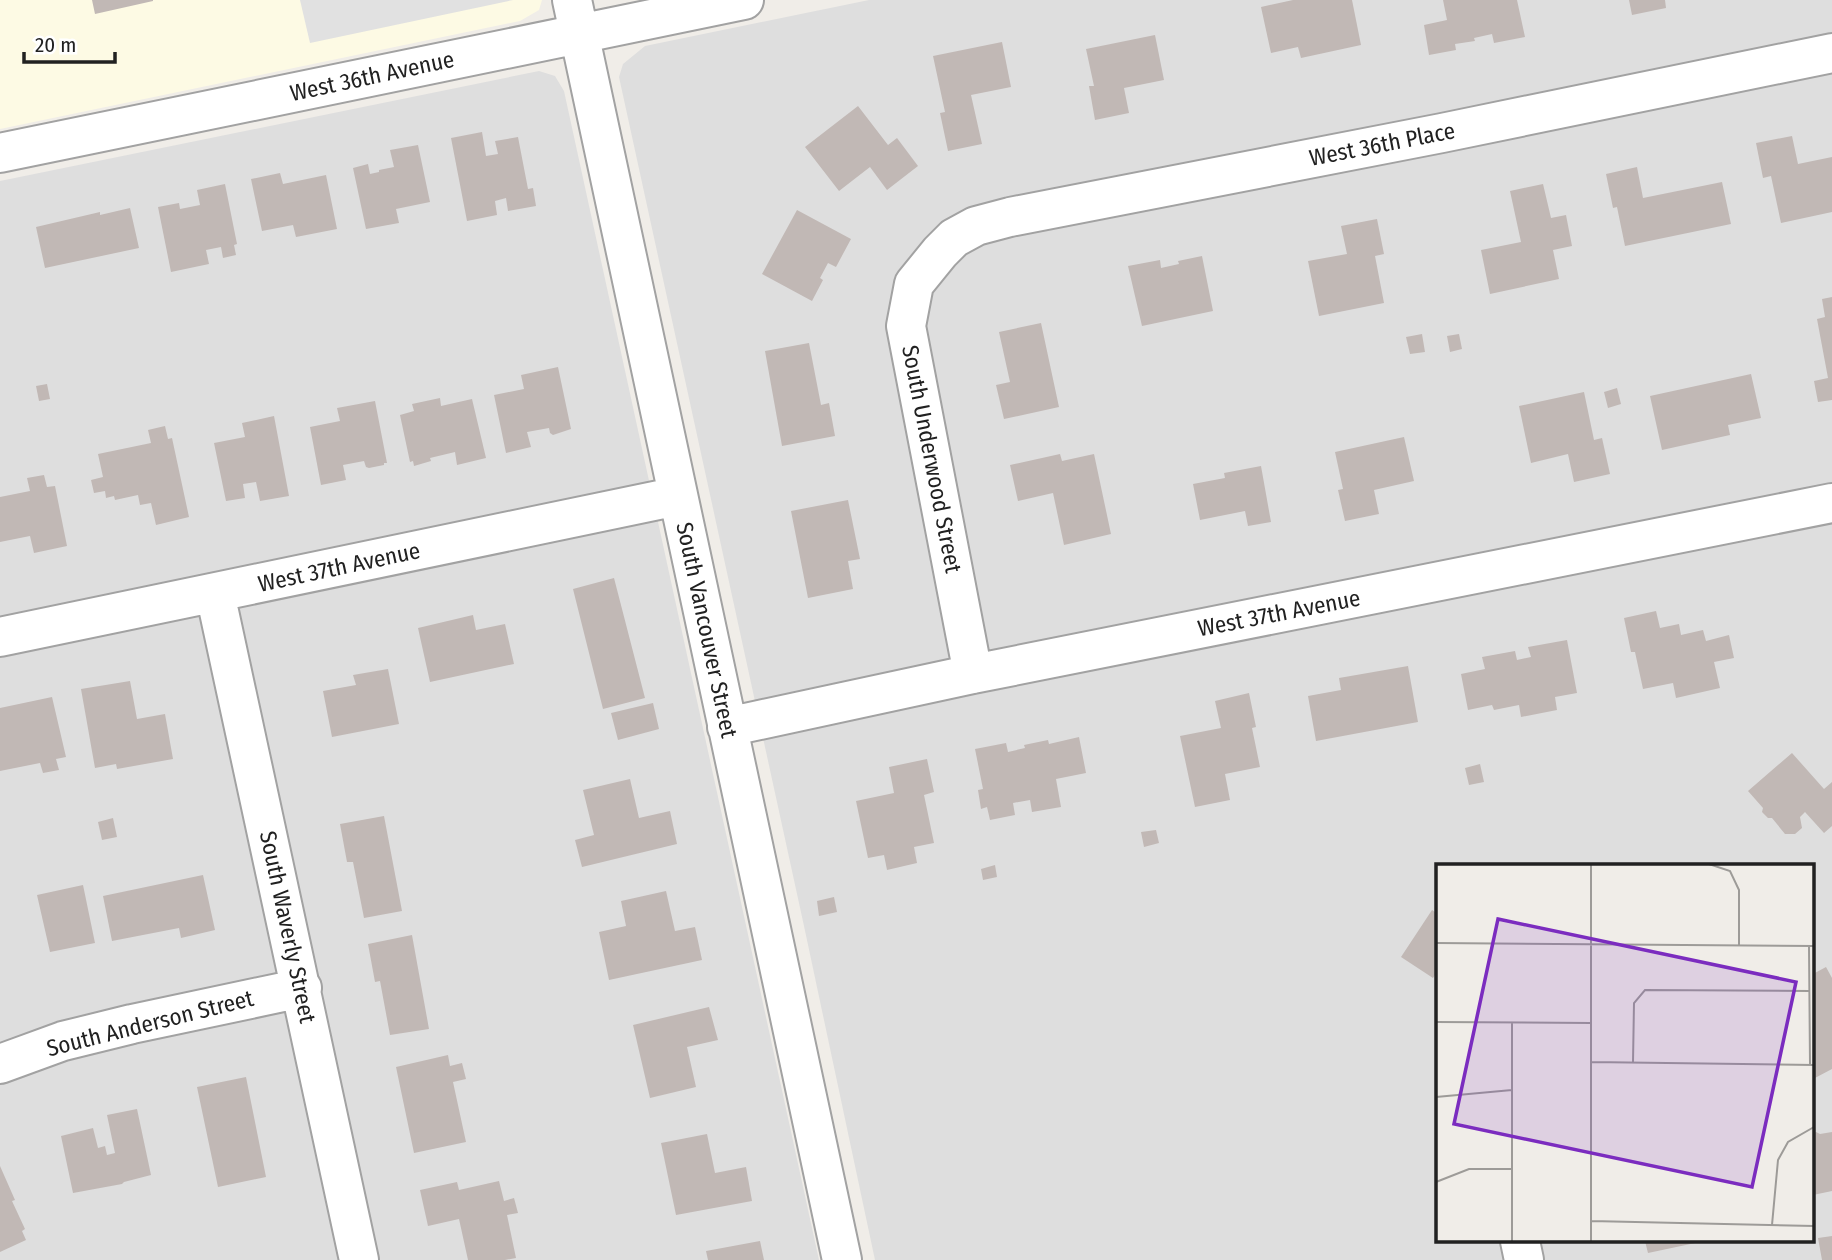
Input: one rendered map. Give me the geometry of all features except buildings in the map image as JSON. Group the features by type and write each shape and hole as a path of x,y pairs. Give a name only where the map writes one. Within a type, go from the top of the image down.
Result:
{"street":[{"name":"West 36th Avenue","path":"0,153 575,17 744,0"},
{"name":"South Vancouver Street","path":"575,17 842,1260"},
{"name":"West 36th Place","path":"940,252 954,238 976,226 1010,217 1442,133 1832,53"},
{"name":"South Underwood Street","path":"940,252 914,284 906,326 973,674"},
{"name":"West 37th Avenue","path":"0,637 678,496"},
{"name":"West 37th Avenue","path":"727,727 973,674 1832,503"},
{"name":"South Waverly Street","path":"215,593 359,1260"},
{"name":"South Anderson Street","path":"0,1063 63,1041 302,988"},
{"path":"1520,1242 1524,1260"}],"shaded area":[{"path":"0,0 542,0 539,10 520,21 0,129"},
{"path":"300,0 513,0 310,43"},
{"path":"869,0 1832,0 1832,1260 875,1260 619,77 623,64 645,46"},
{"path":"539,71 555,76 564,91 819,1260 0,1260 0,181"}]}
